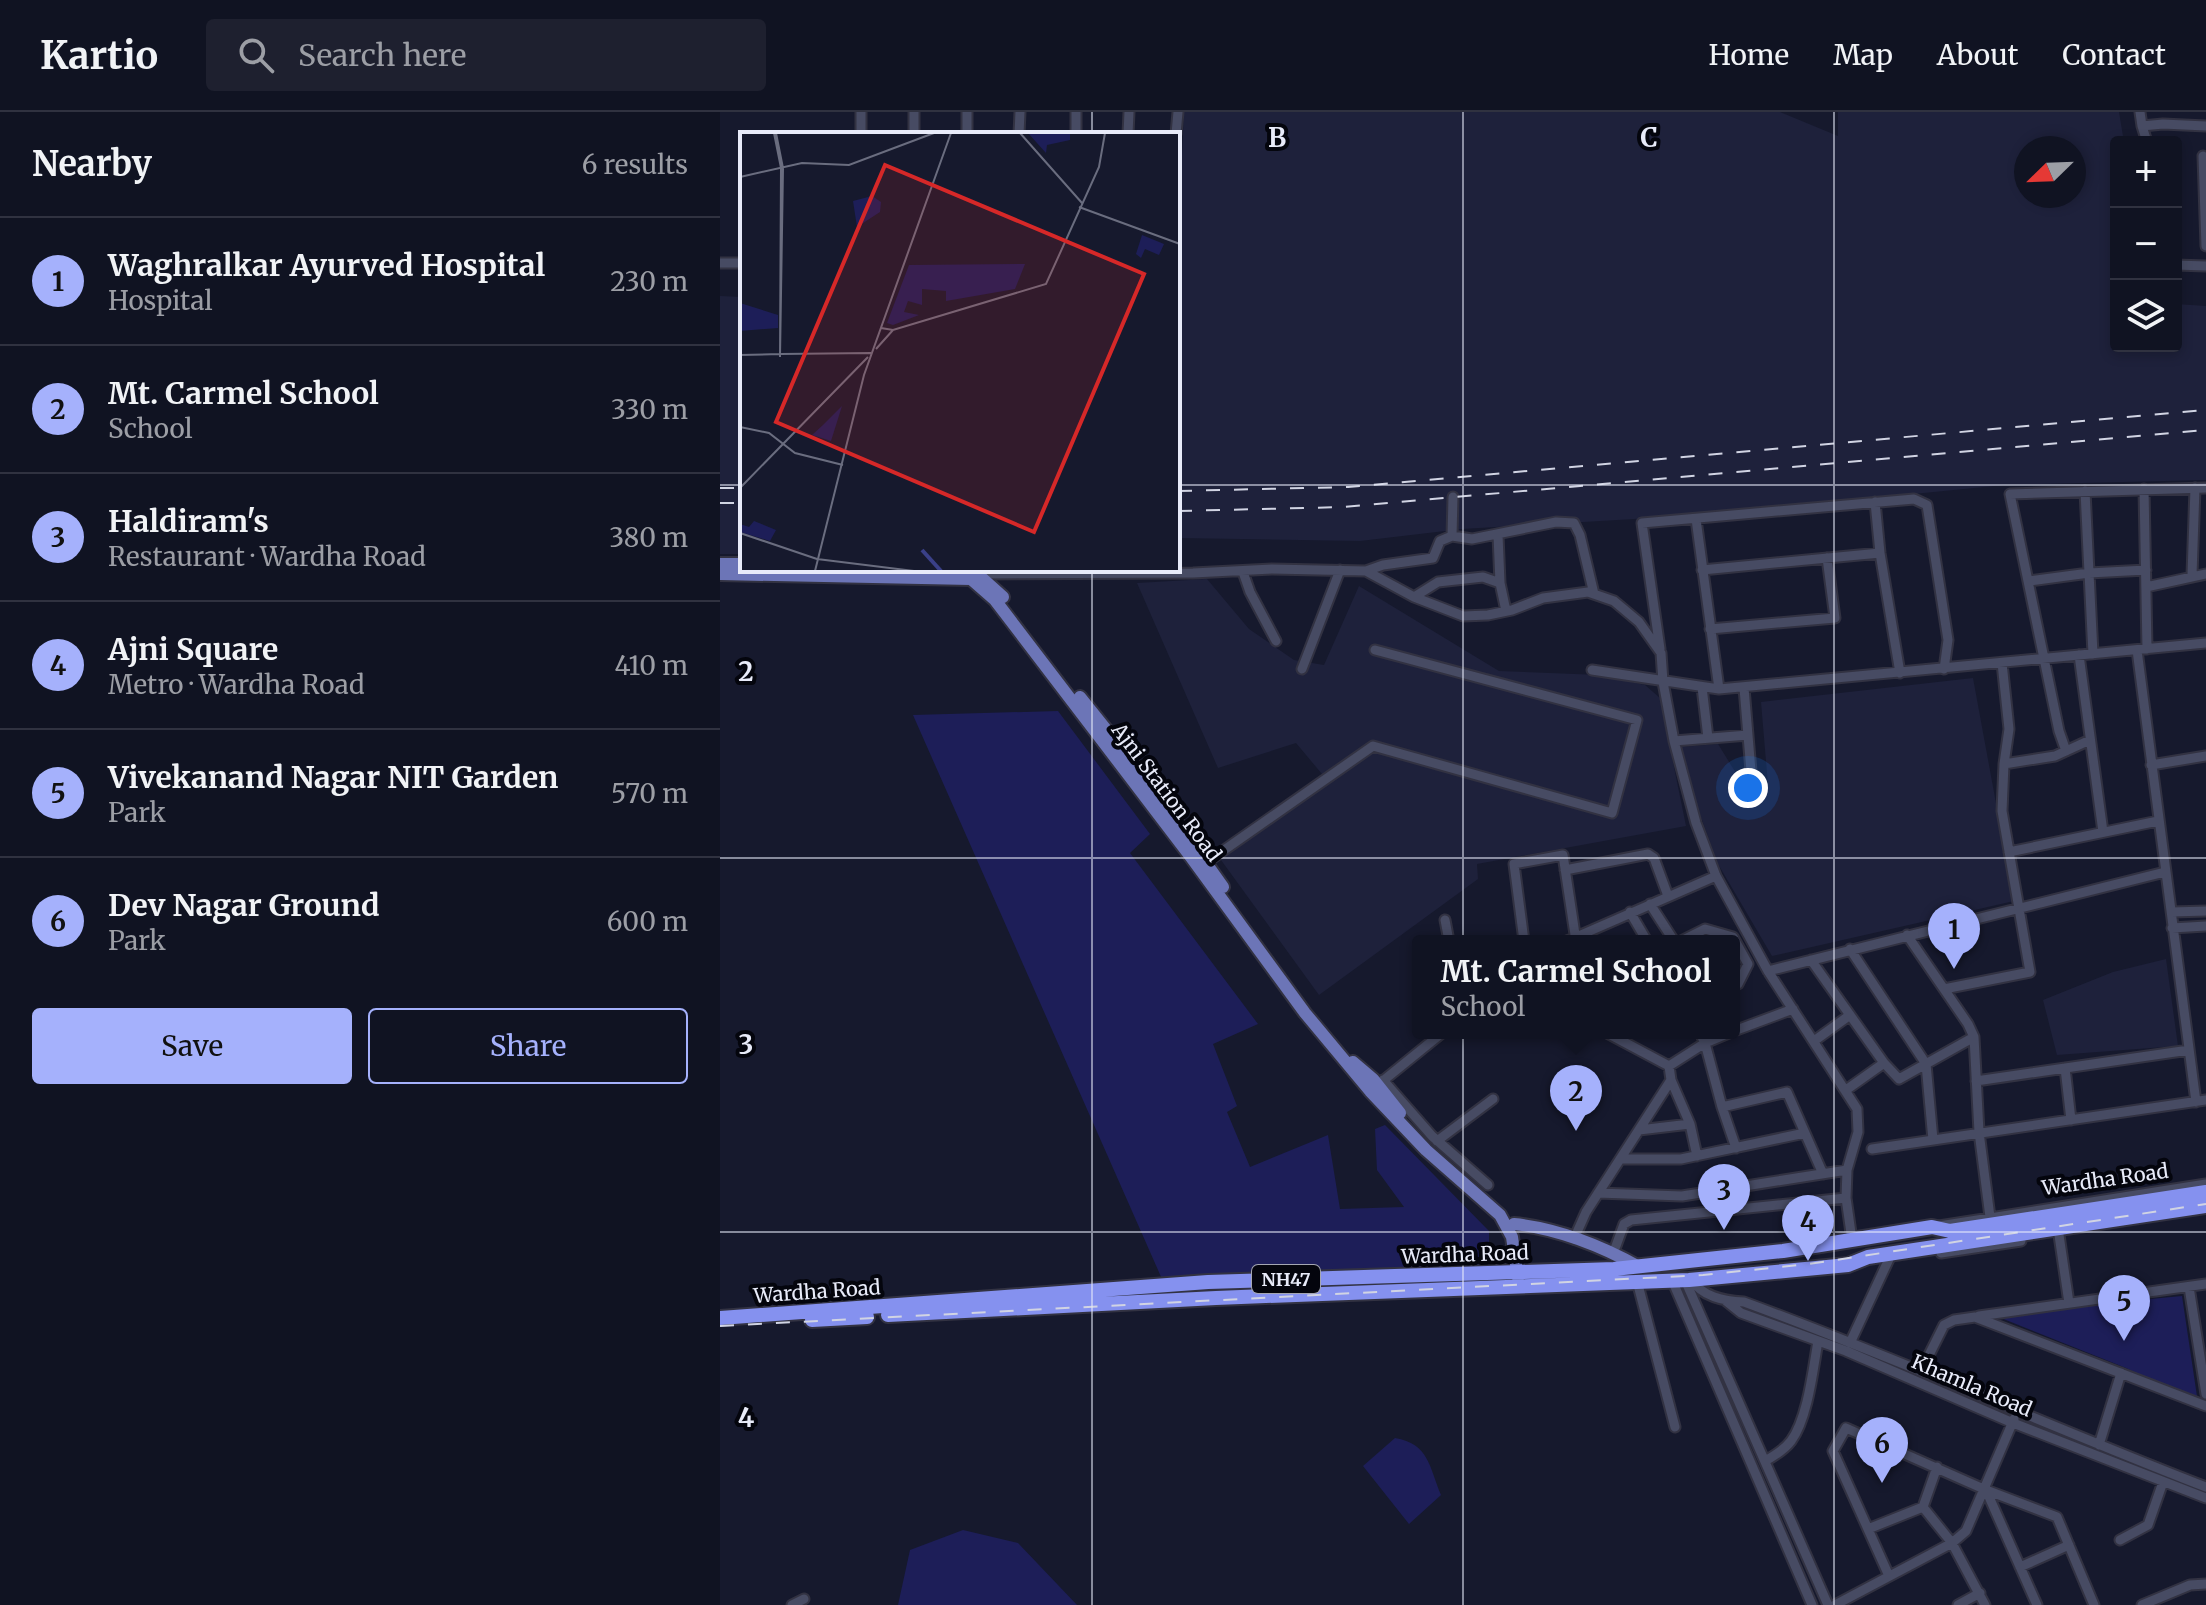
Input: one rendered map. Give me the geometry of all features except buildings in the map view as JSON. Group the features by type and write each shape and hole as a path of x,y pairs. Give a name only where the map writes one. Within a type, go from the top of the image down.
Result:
{"highway":[{"path":"1932,1227 1950,1231 2206,1192"},
{"path":"1848,1265 1868,1257 2206,1209"},
{"name":"Wardha Road","path":"720,1325 1638,1274 1932,1227"},
{"name":"Wardha Road","path":"1638,1274 1682,1280 1848,1265"},
{"name":"Wardha Road","path":"720,1318 1208,1282 1522,1279"}],"main road":[{"path":"720,574 974,575"},
{"name":"Ajni Station Road","path":"974,575 1008,603 1088,714 1353,1062 1377,1085 1426,1150 1508,1219"},
{"path":"1522,1279 1508,1219 1542,1227 1613,1254 1638,1274"}],"street":[{"path":"1019,132 1020,112"},
{"path":"1128,132 1129,112"},
{"path":"1176,132 1178,112"},
{"path":"2140,112 2145,136"},
{"path":"2162,112 2163,124"},
{"path":"2142,126 2206,126"},
{"path":"2203,156 2206,246"},
{"path":"2182,265 2206,266"},
{"path":"2192,575 2195,488"},
{"path":"2066,751 2059,731 2010,494 2206,488"},
{"path":"1872,1149 2201,1101 2189,1050 2151,765 2142,649 2146,587 2144,489"},
{"path":"2085,491 2093,654"},
{"path":"1452,536 1453,497"},
{"path":"1852,1240 1846,1198 1847,1170 1858,1132 1857,1109 1768,971 1716,876 1696,823 1674,741 1663,682 1642,523 1914,499 1927,505 1948,640 1944,669"},
{"path":"1875,502 1880,553 1900,673"},
{"path":"1696,519 1719,689"},
{"path":"974,575 1243,572 1272,569 1366,571 1383,565 1433,558 1440,541 1452,536 1472,539 1556,522 1574,523 1580,535 1594,594"},
{"path":"1498,535 1500,583 1506,611"},
{"path":"1702,570 1880,553"},
{"path":"1710,629 1835,618 1827,558"},
{"path":"1302,669 1340,570"},
{"path":"2029,581 2146,570"},
{"path":"1366,571 1414,597 1463,616 1506,611 1543,598 1588,592 1614,601 1639,622 1661,653"},
{"path":"1243,572 1276,641"},
{"path":"2146,587 2206,574"},
{"path":"1414,597 1438,582 1483,577 1500,583"},
{"path":"1592,670 1702,687 1744,688 2206,644"},
{"path":"1207,868 1373,746 1612,813 1637,720 1375,650"},
{"path":"2079,655 2103,832"},
{"path":"1944,989 2030,972 2002,811 2009,729 2002,663"},
{"path":"1702,687 1708,738"},
{"path":"1744,688 1752,783"},
{"path":"1674,741 1748,735"},
{"path":"2004,764 2055,756 2090,740"},
{"path":"2151,765 2206,756"},
{"path":"2009,852 2158,821"},
{"path":"1565,870 1648,854 1654,858 1668,896"},
{"path":"1523,935 1514,864 1563,855 1572,935"},
{"path":"1768,971 2165,872"},
{"path":"1581,935 1716,876"},
{"path":"1650,904 1670,935"},
{"path":"2172,912 2206,911"},
{"path":"1630,912 1643,935"},
{"path":"1445,920 1448,935"},
{"path":"2172,928 2206,926"},
{"path":"1693,935 1705,929 1726,935"},
{"path":"1907,935 1974,1037 1979,1132 1990,1217"},
{"path":"1743,954 1755,947"},
{"path":"1740,949 1748,964 1740,980"},
{"path":"1850,949 1926,1064 1933,1140"},
{"path":"1811,960 1884,1063 1899,1079 1974,1037"},
{"path":"1740,1029 1793,1009"},
{"path":"1814,1041 1850,1015"},
{"path":"1434,1039 1377,1085 1488,1185"},
{"path":"1618,1039 1669,1066"},
{"path":"1703,1039 1736,1148"},
{"path":"1669,1066 1714,1039"},
{"path":"1976,1081 2189,1050"},
{"path":"1846,1090 1884,1063"},
{"path":"1669,1066 1671,1080 1690,1124 1697,1156"},
{"path":"2065,1068 2071,1120"},
{"path":"1574,1239 1598,1193 1671,1080"},
{"path":"1722,1107 1787,1092 1823,1174"},
{"path":"1437,1141 1493,1099"},
{"path":"1639,1130 1690,1124"},
{"path":"1620,1159 1681,1159 1805,1133"},
{"path":"1598,1193 1682,1196 1847,1170"},
{"name":"Wardha Road","path":"1932,1227 2206,1184"},
{"path":"1613,1254 1624,1224 1631,1220 1846,1198"},
{"name":"Wardha Road","path":"1848,1265 2059,1235 2206,1209"},
{"path":"2059,1235 2069,1303"},
{"path":"1846,1351 1889,1259"},
{"path":"1638,1274 1675,1427"},
{"path":"1682,1280 1695,1303 1828,1605"},
{"path":"1682,1280 1683,1307 1812,1605"},
{"name":"Khamla Road","path":"1682,1280 1697,1290 1726,1301 1744,1302 1851,1341 2017,1412 2206,1487"},
{"path":"1921,1371 1944,1325 1954,1320 2206,1284"},
{"path":"2189,1287 2206,1394"},
{"name":"Khamla Road","path":"1726,1301 1741,1313 1846,1351 2013,1423 2206,1498"},
{"path":"1683,1307 1695,1303"},
{"path":"1975,1317 2206,1406"},
{"path":"1765,1461 1789,1444 1797,1431 1818,1341"},
{"path":"2099,1445 2121,1373"},
{"path":"1835,1605 1952,1543 1966,1531 2017,1412"},
{"path":"1889,1576 1833,1451 1846,1428 1986,1490 2057,1517 2094,1605"},
{"path":"1868,1529 1923,1507 1937,1467"},
{"path":"2120,1540 2148,1525 2163,1482"},
{"path":"1986,1490 2037,1605"},
{"path":"1923,1507 1952,1543 1985,1605"},
{"path":"2020,1567 2069,1545"},
{"path":"2142,1605 2163,1600 2190,1585 2206,1584"},
{"path":"1958,1605 1980,1593"},
{"path":"792,1605 804,1599"}],"shaded area":[{"path":"1184,112 1780,112 1838,136 1838,112 2119,112 2123,136 2110,136 2110,352 2182,352 2182,304 2206,306 2206,480 2004,485 1702,515 1462,529 1360,541 1180,538 1180,156"},
{"path":"720,296 740,297 740,554 720,554"},
{"path":"1207,579 1249,629 1294,660 1324,665 1359,586 1499,671 1600,675 1645,685 1660,698 1686,826 1477,864 1478,879 1319,995 1221,860 1327,780 1296,743 1218,768 1137,583"},
{"path":"1973,678 2014,901 1772,956 1718,864 1699,812 1681,747 1718,744 1744,786 1768,785 1761,702"},
{"path":"1058,711 1150,834 1130,853 1258,1024 1213,1044 1237,1106 1227,1112 1250,1167 1328,1135 1340,1209 1404,1207 1377,1170 1375,1129 1385,1125 1489,1231 1489,1268 1162,1279 913,715"},
{"path":"2166,959 2178,1046 2057,1055 2043,1000 2113,972"},
{"path":"2182,1296 2198,1403 2126,1368 1991,1314"},
{"path":"1395,1438 1415,1445 1421,1451 1441,1495 1409,1524 1363,1466"},
{"path":"963,1530 1018,1543 1077,1605 898,1605 910,1550"}],"railway":[{"path":"1180,491 1348,487 2206,410"},
{"path":"1180,511 1344,507 2206,430"},
{"path":"720,488 740,488"},
{"path":"720,503 740,503"},
{"path":"720,1326 1703,1275 1809,1264 2206,1204"}],"place":[{"name":"Waghralkar Ayurved Hospital","path":"1954,969"},
{"name":"Mt. Carmel School","path":"1576,1131"},
{"name":"Haldiram's","path":"1724,1230"},
{"name":"Ajni Square","path":"1808,1261"},
{"name":"Vivekanand Nagar NIT Garden","path":"2124,1341"},
{"name":"Dev Nagar Ground","path":"1882,1483"}]}
